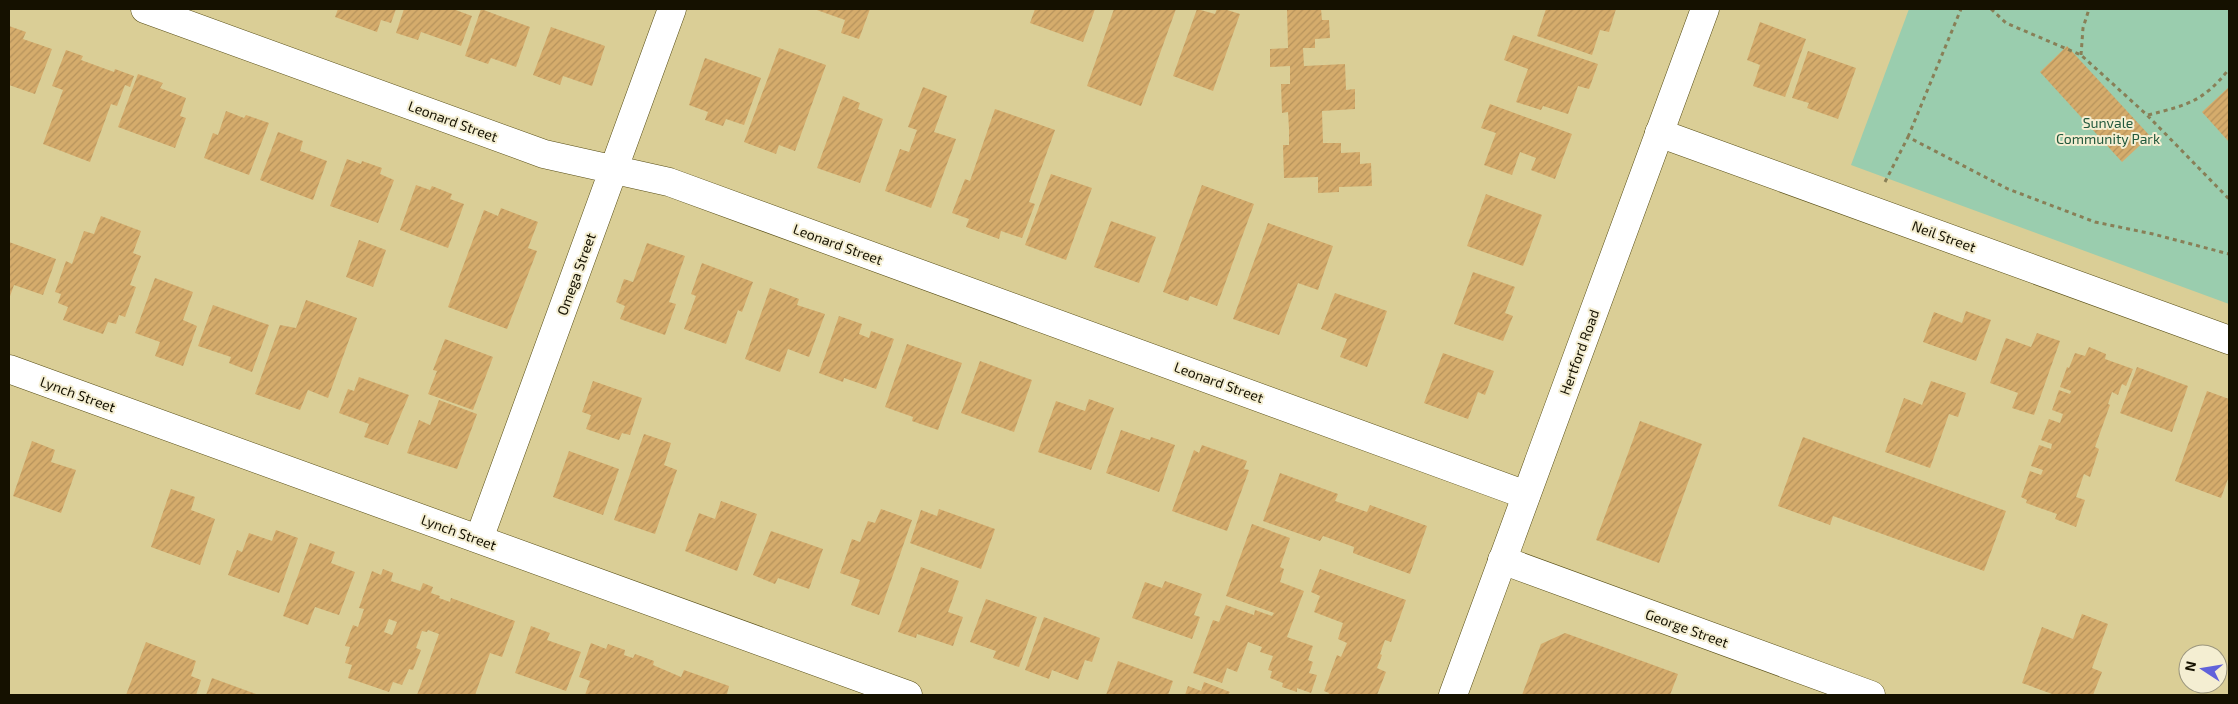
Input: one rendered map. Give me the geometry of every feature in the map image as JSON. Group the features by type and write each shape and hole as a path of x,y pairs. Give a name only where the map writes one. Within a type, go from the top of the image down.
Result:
{"street":[{"name":"Leonard Street","path":"146,9 544,154 669,182 1526,494"},
{"name":"Omega Street","path":"479,539 672,9"},
{"name":"Hertford Road","path":"1453,695 1705,9"},
{"name":"Neil Street","path":"1659,133 2229,340"},
{"name":"Lynch Street","path":"9,369 908,695"},
{"name":"George Street","path":"1502,560 1871,695"}],"path":[{"path":"1871,210 1908,137 1960,9"},
{"path":"1991,9 2006,23 2081,55 2147,116 2229,199"},
{"path":"2081,55 2083,28 2089,9"},
{"path":"2147,116 2199,100 2216,86 2229,69"},
{"path":"1908,137 2008,190 2096,222 2153,234 2229,254"}],"green space":[{"name":"Sunvale Community Park","path":"1909,9 2229,9 2229,304 1851,165"}],"building":[{"path":"338,9 396,9 391,23 381,20 377,32 335,17"},
{"path":"404,9 453,9 472,16 461,46 421,32 418,40 396,33"},
{"path":"481,9 530,27 516,67 491,58 488,64 465,56"},
{"path":"814,9 870,9 859,39 841,33 845,20"},
{"path":"1035,9 1095,9 1083,42 1030,23"},
{"path":"1114,9 1176,9 1141,106 1087,86"},
{"path":"1197,9 1215,14 1217,9 1224,9 1240,14 1213,91 1173,76"},
{"path":"1287,9 1321,9 1322,20 1329,20 1330,38 1315,39 1315,48 1303,48 1304,66 1345,64 1346,90 1355,89 1355,109 1322,111 1323,143 1341,143 1341,153 1360,152 1360,164 1371,163 1372,186 1339,187 1339,192 1318,193 1318,177 1284,178 1283,145 1289,145 1289,129 1288,112 1282,113 1281,84 1290,84 1290,66 1270,67 1270,49 1288,48"},
{"path":"1546,9 1616,9 1609,32 1600,30 1592,55 1537,36"},
{"path":"1760,22 1806,39 1785,97 1753,86 1760,65 1747,60"},
{"path":"9,26 26,32 23,39 52,49 35,94 9,85"},
{"path":"551,27 605,46 592,86 563,76 560,85 533,75"},
{"path":"1513,35 1598,64 1589,89 1578,86 1568,114 1543,106 1541,110 1516,102 1528,69 1504,60"},
{"path":"2067,46 2150,136 2122,162 2040,72"},
{"path":"779,48 826,65 795,151 779,145 776,154 744,142"},
{"path":"66,50 83,56 81,60 114,72 115,69 134,76 130,87 125,85 117,106 111,104 90,162 43,144 63,90 52,86"},
{"path":"1808,51 1856,68 1838,119 1807,108 1809,103 1792,98"},
{"path":"705,58 761,78 744,125 726,119 723,126 705,120 708,112 689,105"},
{"path":"138,74 163,83 160,88 186,98 180,116 186,118 175,148 118,127"},
{"path":"923,87 947,96 934,132 956,139 931,208 885,191 900,149 909,152 917,130 908,127"},
{"path":"2229,87 2229,142 2202,112"},
{"path":"843,96 860,103 858,109 883,119 860,183 817,168"},
{"path":"1490,104 1572,134 1555,179 1531,170 1536,158 1520,152 1512,175 1484,165 1496,133 1481,128"},
{"path":"995,109 1055,130 1029,202 1035,204 1022,238 1001,231 999,239 966,227 969,219 952,213 965,179 970,181"},
{"path":"226,111 244,118 246,115 269,123 249,175 204,158 213,133 218,135"},
{"path":"278,132 303,141 300,151 327,161 313,200 260,180"},
{"path":"347,159 361,164 362,161 382,168 380,174 394,180 378,223 330,206"},
{"path":"1051,174 1092,188 1066,260 1025,245"},
{"path":"416,185 430,190 432,186 452,194 450,199 464,204 448,248 400,230"},
{"path":"1202,185 1254,204 1217,306 1190,296 1188,301 1163,292"},
{"path":"1486,194 1542,215 1523,266 1467,246"},
{"path":"501,208 538,222 528,248 537,251 507,329 448,307 484,210 498,216"},
{"path":"101,216 141,231 133,253 141,256 130,285 136,287 125,317 119,315 116,324 108,322 103,334 63,320 68,307 58,303 61,294 55,292 66,261 72,264 84,231 94,234"},
{"path":"1111,221 1156,237 1139,283 1094,267"},
{"path":"1268,223 1333,246 1318,290 1298,283 1279,335 1233,319"},
{"path":"359,240 386,250 373,287 346,277"},
{"path":"9,242 56,259 43,295 14,285 9,299"},
{"path":"647,243 685,256 669,302 676,304 665,335 620,319 625,306 616,302 624,279 633,282"},
{"path":"702,263 753,282 742,312 738,310 726,344 684,329 696,296 691,294"},
{"path":"1473,272 1515,287 1505,313 1513,316 1503,341 1454,324"},
{"path":"155,278 193,292 183,320 197,326 183,366 155,356 160,342 135,333"},
{"path":"770,288 799,299 797,305 825,314 809,357 788,349 780,372 745,359"},
{"path":"1335,293 1387,311 1367,367 1340,357 1347,339 1321,329"},
{"path":"306,300 357,318 328,398 308,390 300,410 255,394 280,325 296,328"},
{"path":"213,305 269,325 252,372 229,363 231,357 198,346"},
{"path":"1966,311 1991,320 1976,361 1923,342 1934,312 1962,323"},
{"path":"839,316 862,324 859,334 869,338 871,331 894,339 876,389 844,378 843,382 819,373"},
{"path":"2037,333 2060,341 2034,415 2012,408 2018,393 1990,383 2006,338 2031,347"},
{"path":"445,339 493,357 473,410 428,394 437,371 433,370"},
{"path":"907,344 962,363 938,430 912,421 913,417 885,407"},
{"path":"2089,347 2106,354 2105,359 2133,369 2126,386 2122,384 2118,395 2112,392 2108,404 2110,405 2095,447 2099,449 2090,477 2084,474 2076,497 2085,500 2076,527 2055,519 2057,514 2026,503 2027,500 2021,497 2030,471 2041,475 2043,470 2031,466 2039,445 2051,449 2052,444 2041,440 2049,419 2060,423 2063,414 2052,410 2059,390 2070,394 2071,391 2060,387 2067,367 2069,368 2075,353 2085,356"},
{"path":"1443,353 1494,371 1485,395 1478,392 1468,419 1424,403"},
{"path":"980,361 1032,380 1014,432 961,413"},
{"path":"2137,367 2188,386 2172,432 2120,413"},
{"path":"359,377 409,395 388,445 364,437 369,424 339,413 348,389 354,391"},
{"path":"593,381 642,398 630,435 622,433 619,440 586,429 591,415 582,412"},
{"path":"1931,381 1966,393 1958,417 1949,414 1930,468 1885,452 1904,398 1922,405"},
{"path":"2207,391 2229,399 2229,476 2221,498 2175,481"},
{"path":"1089,399 1114,408 1091,470 1038,452 1056,401 1085,411"},
{"path":"439,400 477,414 457,469 407,453 419,420 430,425"},
{"path":"1640,421 1702,444 1659,563 1596,540"},
{"path":"1121,430 1150,440 1151,437 1175,445 1159,492 1106,473"},
{"path":"644,434 671,443 664,465 677,470 655,534 614,520"},
{"path":"1803,437 2006,511 1984,571 1833,516 1830,525 1778,506"},
{"path":"32,441 55,450 51,462 76,470 61,513 13,496"},
{"path":"1202,445 1247,461 1244,469 1249,470 1227,531 1172,511 1194,450 1199,453"},
{"path":"569,451 619,469 603,515 553,497"},
{"path":"1280,473 1338,494 1335,501 1367,512 1370,505 1427,526 1410,574 1353,553 1354,547 1323,536 1320,541 1263,521"},
{"path":"171,489 195,497 191,510 215,519 200,565 151,547"},
{"path":"721,501 757,514 737,571 685,551 699,513 715,519"},
{"path":"881,509 912,520 879,615 851,605 860,580 840,573 852,539 860,542 868,521 875,523"},
{"path":"939,509 995,529 981,569 910,543 921,510 937,516"},
{"path":"1252,524 1290,538 1280,567 1284,569 1280,582 1304,591 1287,637 1313,646 1308,660 1313,662 1309,673 1317,675 1311,693 1297,688 1297,692 1282,687 1283,683 1270,678 1272,671 1268,670 1273,656 1260,652 1262,647 1248,642 1237,672 1227,668 1222,683 1193,673 1213,620 1219,622 1226,605 1254,615 1255,610 1272,616 1274,613 1226,596"},
{"path":"276,530 298,538 279,593 228,575 237,550 242,552 249,533 272,541"},
{"path":"771,531 823,549 809,589 778,578 775,584 753,575"},
{"path":"310,543 335,552 331,563 355,572 339,615 315,607 308,625 283,616"},
{"path":"921,567 959,581 948,612 963,617 953,646 917,634 916,638 898,632"},
{"path":"383,569 393,573 391,581 420,591 423,583 433,587 431,593 440,596 439,598 450,602 451,598 515,621 502,657 490,653 475,695 417,695 439,634 428,630 427,632 422,631 416,648 421,650 413,670 409,669 402,685 393,682 389,692 348,678 352,665 345,663 350,647 345,646 353,625 358,627 364,609 359,608 372,571 381,575","holes":["389,619 397,622 392,635 384,632"]},
{"path":"1320,569 1406,600 1391,642 1385,640 1380,654 1382,655 1377,668 1386,672 1377,695 1328,695 1329,693 1324,691 1337,655 1341,657 1347,643 1338,639 1343,623 1314,612 1320,596 1311,592"},
{"path":"1165,581 1202,594 1194,615 1200,617 1192,639 1132,618 1145,582 1162,588"},
{"path":"986,599 1037,617 1019,667 993,658 996,651 970,642"},
{"path":"2082,614 2108,624 2092,668 2102,672 2093,695 2055,695 2022,683 2042,627 2073,639"},
{"path":"1044,617 1100,638 1092,662 1085,660 1078,680 1052,670 1049,679 1025,670"},
{"path":"531,626 550,633 547,640 581,652 566,691 515,673"},
{"path":"1565,633 1678,674 1670,695 1522,695 1541,644"},
{"path":"146,642 196,661 191,676 201,680 196,695 126,695"},
{"path":"591,643 606,649 608,644 625,650 624,655 633,658 635,654 654,661 653,665 681,677 684,670 729,686 727,694 731,695 585,695 590,681 579,677"},
{"path":"1118,661 1173,681 1168,695 1106,695"},
{"path":"212,678 259,695 206,695"},
{"path":"1204,682 1230,692 1228,695 1185,695 1188,686 1201,691"}]}
